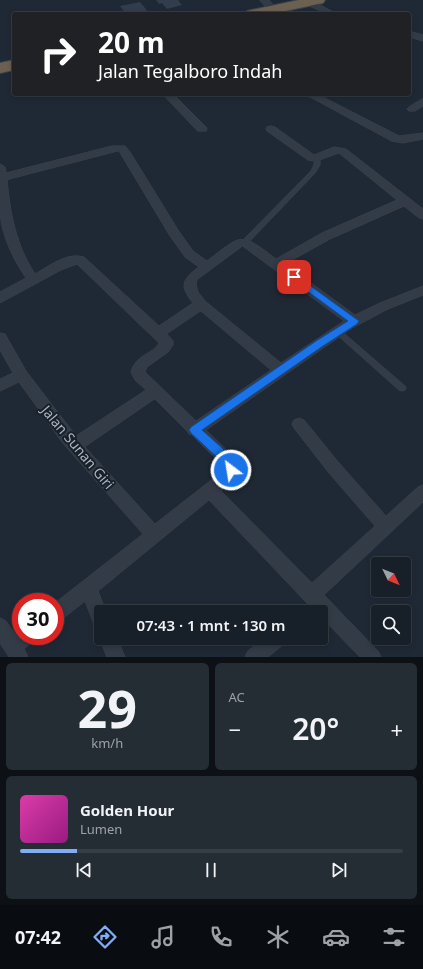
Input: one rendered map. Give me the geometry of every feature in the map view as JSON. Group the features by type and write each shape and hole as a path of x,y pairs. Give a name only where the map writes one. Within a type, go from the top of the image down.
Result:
{"highway":[{"path":"256,12 269,5 313,1"},
{"path":"0,68 12,65"}],"street":[{"path":"313,1 330,12"},
{"path":"411,35 423,38"},
{"path":"170,96 202,129"},
{"path":"314,96 396,139 405,140 416,135 423,136"},
{"path":"412,109 423,102"},
{"path":"271,129 307,155 317,158 333,150 342,151 423,215"},
{"path":"34,280 25,269 15,249 8,229 2,205 1,177 121,148 125,152 174,234 189,254 207,267"},
{"path":"276,264 326,236 406,201"},
{"path":"280,370 201,304 192,294 190,281 236,245 244,242 354,321"},
{"path":"0,298 67,262 80,260 166,341 166,346 140,365 138,372 144,382 227,460 231,467 229,474 210,490 64,607"},
{"path":"194,430 354,321 384,306 423,290"},
{"path":"158,333 201,304"},
{"name":"Jalan Sunan Giri","path":"0,338 21,375 42,405 154,535"},
{"path":"0,385 21,375"},
{"path":"75,445 154,392"},
{"path":"299,424 334,468 385,526"},
{"path":"210,490 314,604 372,657"},
{"path":"314,604 385,526 423,492"},
{"path":"88,588 95,605"},
{"path":"0,627 19,647"},
{"path":"111,645 116,657"},
{"path":"254,657 269,645"}],"lane":[{"path":"244,242 313,172 317,165 317,158"},
{"path":"337,332 402,388"}],"building":[{"path":"156,0 178,0 182,5 167,9 162,3 159,4"},
{"path":"140,2 148,12 124,12 120,6"}],"route":[{"path":"231,470 230,463 194,430 319,343 354,321 294,277"}]}
